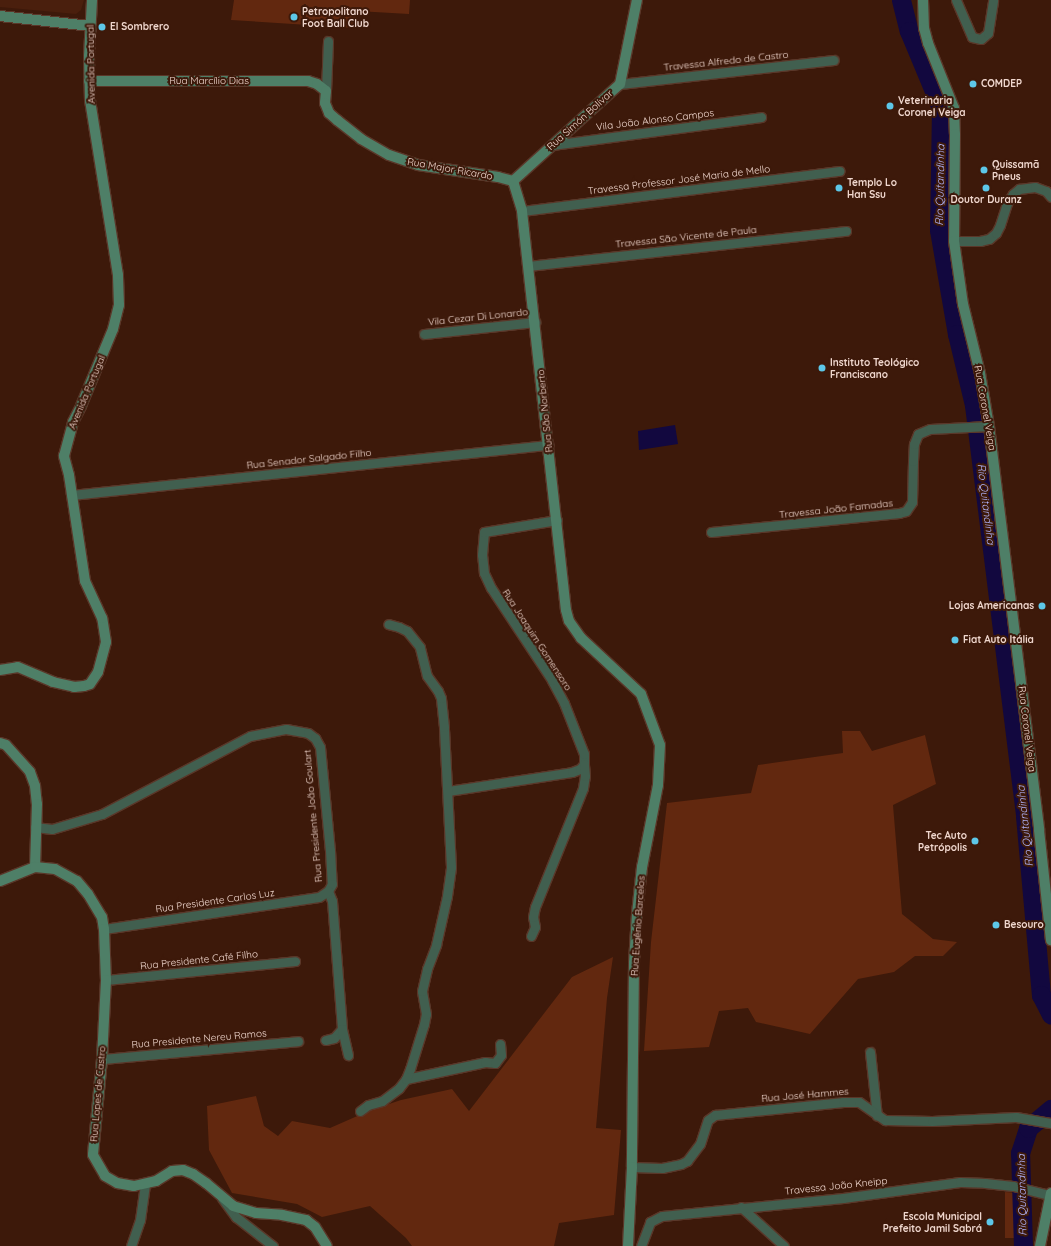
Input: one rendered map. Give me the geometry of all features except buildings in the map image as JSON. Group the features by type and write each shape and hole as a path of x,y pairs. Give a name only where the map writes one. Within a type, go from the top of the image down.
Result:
{"street":[{"name":"Avenida Portugal","path":"0,670 18,667 53,682 74,686 90,684 98,672 106,642 102,618 85,581 64,456 73,422 113,329 119,305 118,276 102,166 95,136 89,81 92,0"},
{"name":"Rua Simón Bolívar","path":"513,181 620,84 637,0"},
{"name":"Rua Coronel Veiga","path":"923,0 924,28 928,43 954,108 954,240 964,304 980,373 989,426 1039,830 1051,940"},
{"path":"956,0 972,37 981,40 988,33 993,0"},
{"path":"0,16 90,26"},
{"name":"Rua Major Ricardo","path":"328,41 325,103 329,113 352,133 389,156 418,165 498,177 513,181"},
{"name":"Travessa Alfredo de Castro","path":"620,84 834,60"},
{"name":"Rua Marcílio Dias","path":"89,81 308,81 316,84 326,91"},
{"name":"Vila João Alonso Campos","path":"552,145 761,118"},
{"name":"Travessa Professor José Maria de Mello","path":"522,211 839,171"},
{"name":"Rua São Norberto","path":"513,181 522,211 566,610 569,621 581,638"},
{"path":"954,240 980,241 989,239 996,233 1007,203 1013,194 1019,189 1035,187 1046,191 1051,197"},
{"name":"Travessa São Vicente de Paula","path":"528,266 846,231"},
{"name":"Vila Cezar Di Lonardo","path":"424,334 535,322"},
{"name":"Travessa João Famadas","path":"711,532 899,513 906,511 912,502 914,444 918,434 930,429 989,426"},
{"name":"Rua Senador Salgado Filho","path":"71,495 548,445"},
{"name":"Rua Joaquim Gomensoro","path":"557,520 484,532 484,567 491,588 552,680 564,703 584,754 584,764"},
{"path":"360,1111 368,1106 382,1101 399,1088 406,1079 424,1024 426,1014 422,991 427,968 436,945 447,896 451,867 444,727 438,690 427,676 420,647 407,631 399,626 388,624"},
{"name":"Rua Eugênio Barcelos","path":"581,638 641,694 660,745 658,785 642,867 636,921 634,963 632,1167 628,1246"},
{"name":"Rua Presidente João Goulart","path":"35,827 52,828 102,814 250,736 286,729 298,731 315,738 320,747 332,884 328,891 332,901 342,1029 348,1055"},
{"path":"0,743 6,745 30,772 35,786 37,804 35,827 35,867 0,880"},
{"path":"448,791 572,772 580,769 584,764"},
{"path":"531,936 534,927 533,917 535,907 583,788 585,776 584,764"},
{"name":"Rua Lopes de Castro","path":"35,867 55,869 77,881 88,894 102,917 104,929 106,980 102,1059 93,1155 106,1176 118,1183 134,1186 145,1185 156,1181 172,1171 184,1170 193,1174 233,1206 243,1210 294,1216 306,1220 315,1227 327,1246"},
{"name":"Rua Presidente Carlos Luz","path":"104,929 319,897 328,891"},
{"name":"Rua Presidente Café Filho","path":"106,980 295,961"},
{"path":"325,1040 334,1038 342,1029"},
{"name":"Rua Presidente Nereu Ramos","path":"102,1059 298,1041"},
{"path":"406,1079 485,1062 495,1063 500,1055 500,1044"},
{"path":"870,1052 877,1116"},
{"name":"Rua José Hammes","path":"632,1167 662,1168 681,1164 687,1161 700,1144 708,1120 715,1115 844,1102 859,1102 877,1116 885,1120 910,1121 1016,1117 1050,1122"},
{"name":"Travessa João Kneipp","path":"641,1246 647,1227 655,1218 741,1207 843,1198 960,1182 1013,1186 1051,1194"},
{"path":"131,1246 140,1220 145,1185"},
{"path":"1040,1246 1051,1194"},
{"path":"221,1197 236,1216 273,1246"},
{"path":"741,1207 784,1246"}],"shaded area":[{"path":"0,0 84,0 81,10 76,14 0,7"},
{"name":"Petropolitano Foot Ball Club","path":"234,0 410,0 409,14 357,11 355,28 231,20"},
{"path":"675,425 678,444 639,450 638,431"},
{"path":"842,731 860,731 872,751 925,735 936,784 893,805 902,914 933,939 957,942 943,956 915,956 894,972 858,979 810,1034 756,1022 748,1008 719,1011 709,1047 644,1051 651,942 667,803 751,793 758,765 843,753"},
{"path":"613,957 607,998 596,1128 621,1130 614,1215 559,1223 554,1246 412,1246 406,1238 370,1206 322,1217 297,1204 232,1193 209,1150 207,1106 256,1096 264,1126 278,1136 292,1121 330,1128 371,1110 401,1100 452,1089 469,1111 572,977"},
{"path":"1005,1192 1018,1193 1018,1238 1005,1238"}],"waterway":[{"name":"Rio Quitandinha","path":"901,0 909,31 941,108 939,230 957,334 974,405 1025,816 1041,995 1051,1015"},
{"name":"Rio Quitandinha","path":"1023,1246 1020,1153 1028,1128 1051,1109"}],"place":[{"name":"Petropolitano Foot Ball Club","path":"294,17"},
{"name":"El Sombrero","path":"102,27"},
{"name":"COMDEP","path":"973,84"},
{"name":"Veterinária Coronel Veiga","path":"890,106"},
{"name":"Quissamã Pneus","path":"984,170"},
{"name":"Templo Lo Han Ssu","path":"839,188"},
{"name":"Doutor Duranz","path":"986,188"},
{"name":"Instituto Teológico Franciscano","path":"822,368"},
{"name":"Lojas Americanas","path":"1042,606"},
{"name":"Fiat Auto Itália","path":"955,640"},
{"name":"Tec Auto Petrópolis","path":"975,841"},
{"name":"Besouro","path":"996,925"},
{"name":"Escola Municipal Prefeito Jamil Sabrá","path":"990,1222"}]}
